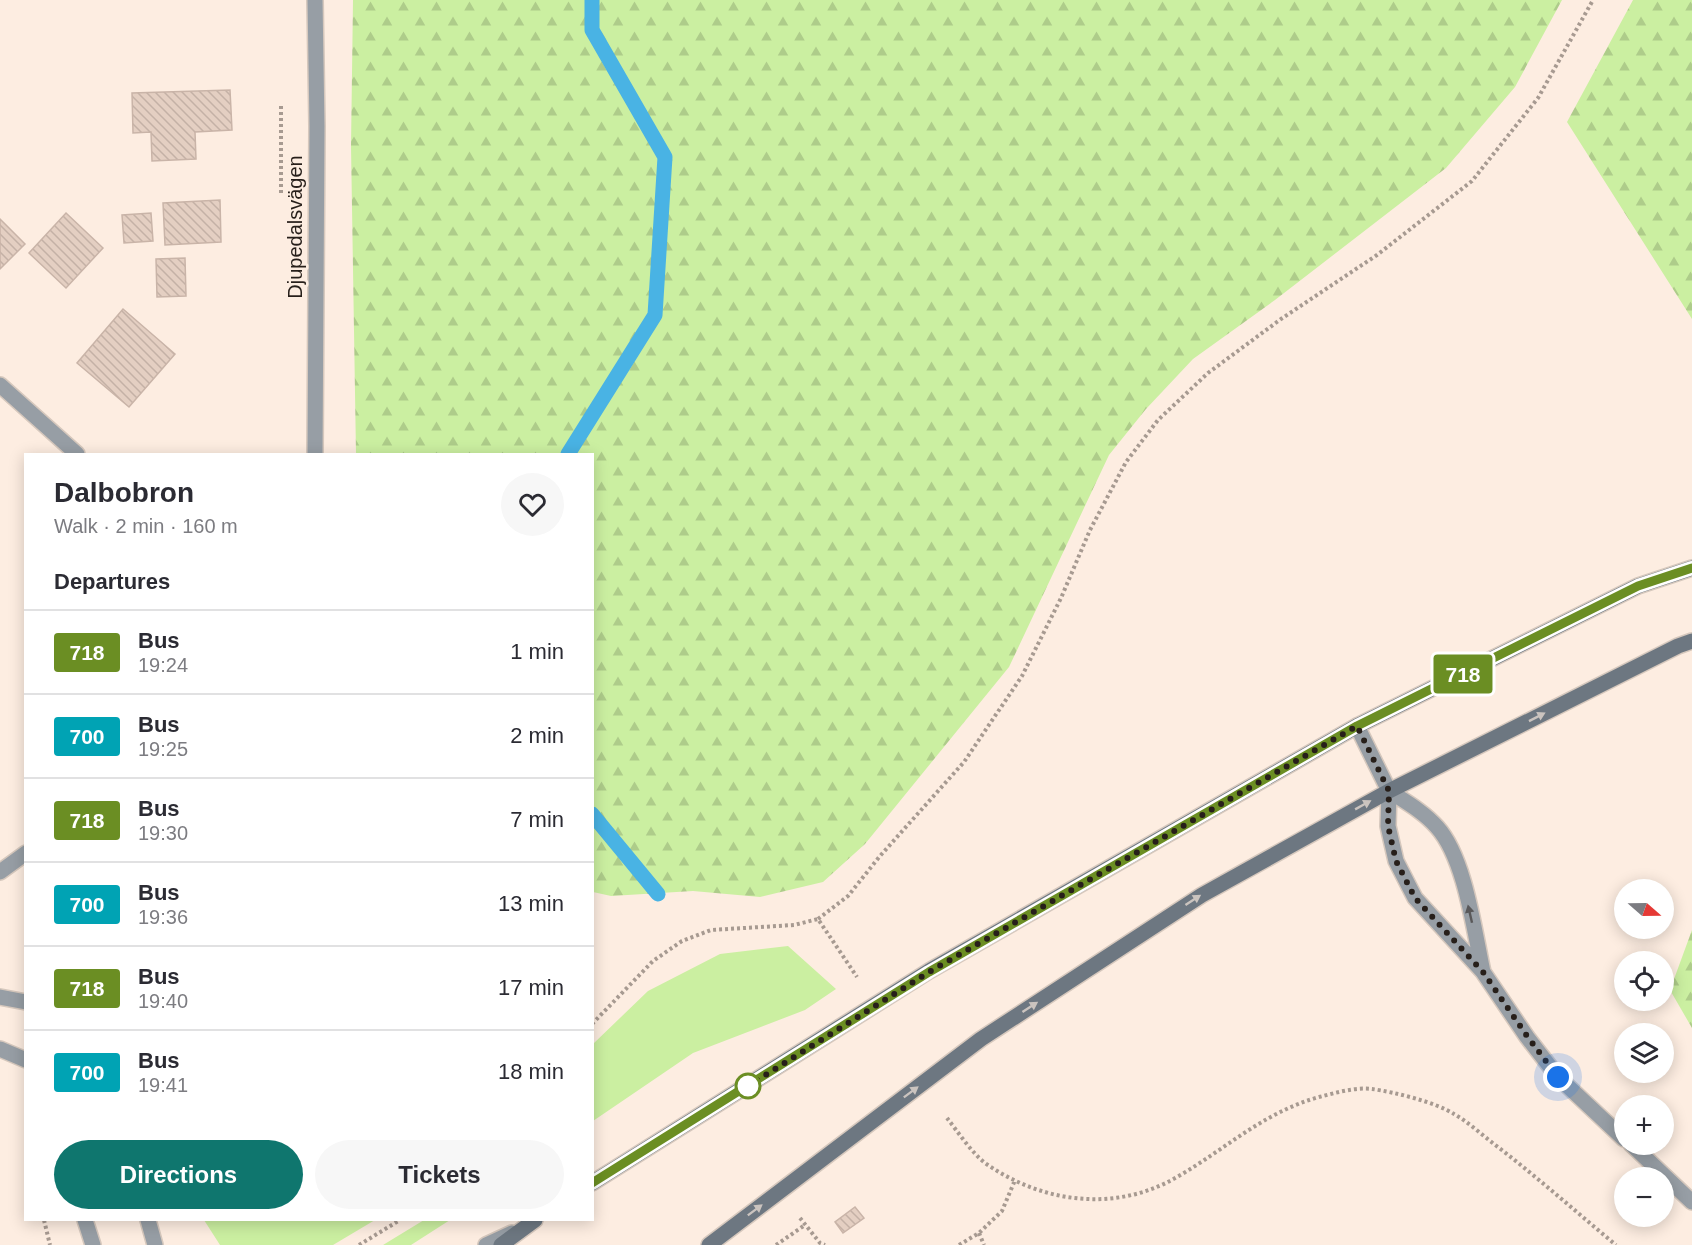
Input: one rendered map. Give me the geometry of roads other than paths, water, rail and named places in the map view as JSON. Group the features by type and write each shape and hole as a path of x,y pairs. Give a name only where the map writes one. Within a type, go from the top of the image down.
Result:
{"main road":[{"path":"594,1182 929,972 1357,726 1638,586 1692,568"},
{"path":"709,1245 981,1039 1202,895 1389,791 1677,646 1692,641"},
{"path":"501,1245 529,1223"}],"street":[{"name":"Djupedalsvägen","path":"315,0 317,126 315,453"},
{"path":"0,385 76,453"},
{"path":"1357,726 1389,791 1388,826 1396,861 1415,898 1483,972 1558,1077 1614,1129"},
{"path":"1389,791 1418,809 1438,828 1453,851 1465,891 1483,972"},
{"path":"0,872 24,854"},
{"path":"0,997 24,1002"},
{"path":"0,1049 24,1059"},
{"path":"1643,1155 1692,1202"},
{"path":"85,1221 93,1245"},
{"path":"486,1245 529,1223"},
{"path":"149,1225 155,1245"},
{"path":"149,1225 165,1245"}],"waterway":[{"path":"569,453 655,315 665,157 592,30 592,0"},
{"path":"594,816 658,894"}]}
